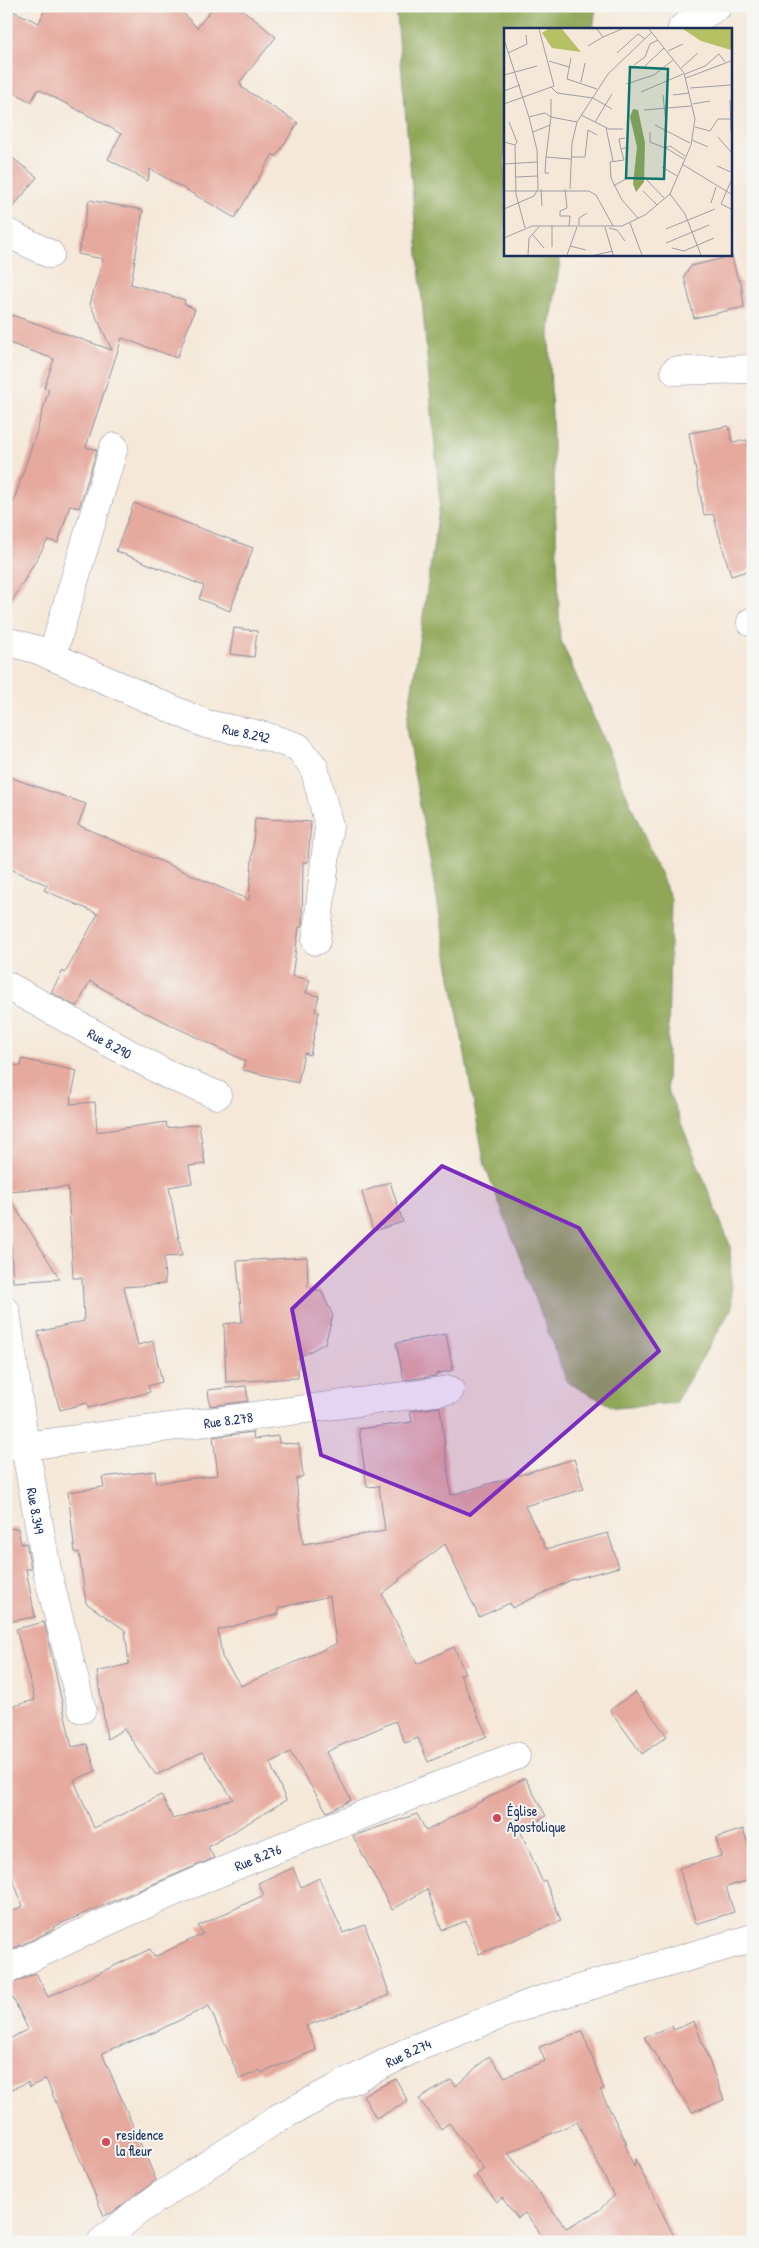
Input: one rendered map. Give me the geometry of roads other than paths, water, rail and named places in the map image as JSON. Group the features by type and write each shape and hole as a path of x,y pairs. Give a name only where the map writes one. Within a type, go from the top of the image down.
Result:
{"street":[{"path":"682,28 718,6"},
{"path":"6,232 50,254"},
{"path":"674,371 753,369"},
{"path":"52,656 114,447"},
{"name":"Rue 8.292","path":"6,641 52,656 206,724 265,736 298,747 314,767 329,826 316,940"},
{"name":"Rue 8.290","path":"6,984 168,1075 216,1095"},
{"name":"Rue 8.349","path":"6,1312 16,1446 82,1708"},
{"name":"Rue 8.278","path":"16,1446 450,1390"},
{"name":"Rue 8.276","path":"6,1970 86,1930 325,1828 516,1756"},
{"name":"Rue 8.274","path":"101,2242 138,2211 278,2118 413,2049 534,2002 753,1938"}],"place":[{"name":"Église Apostolique","path":"497,1818"},
{"name":"residence la fleur","path":"106,2142"}]}
